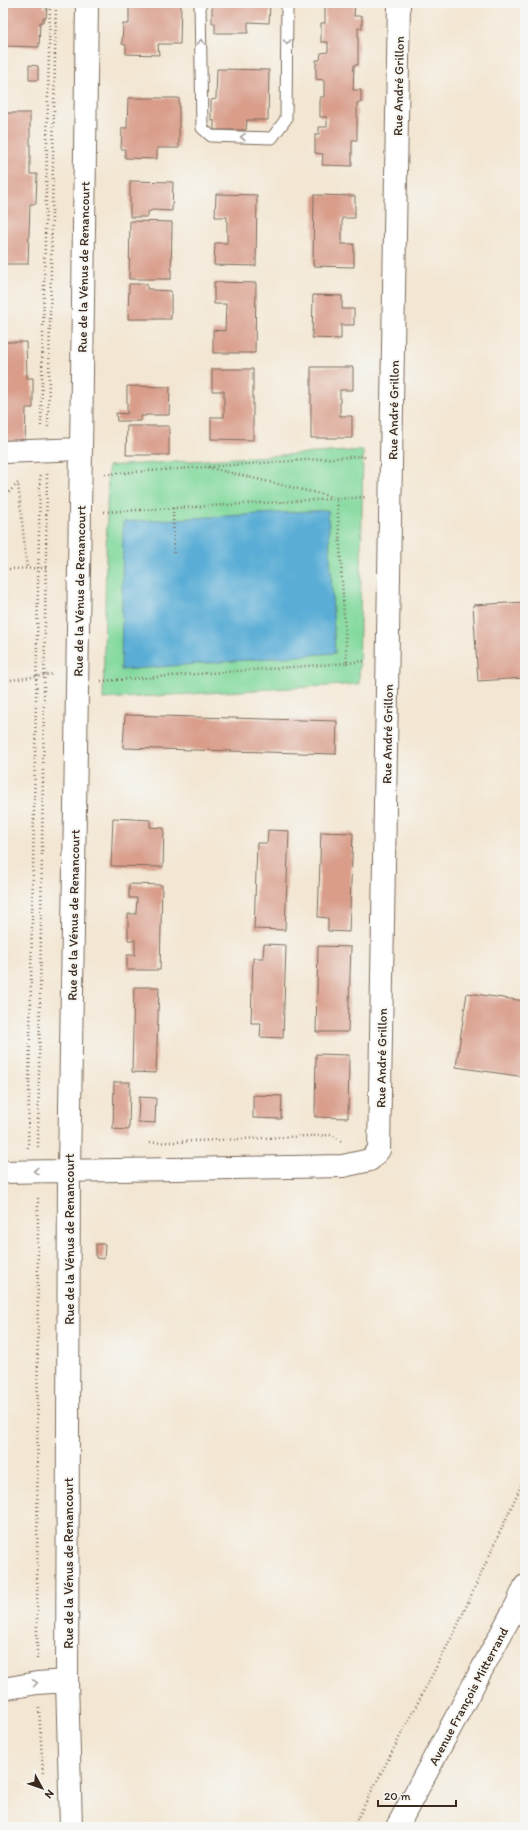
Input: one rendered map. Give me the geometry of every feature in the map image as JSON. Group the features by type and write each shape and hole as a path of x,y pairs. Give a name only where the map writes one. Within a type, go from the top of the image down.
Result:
{"street":[{"name":"Rue de la Vénus de Renancourt","path":"71,1827 67,1681 69,1170 87,3"},
{"name":"Rue André Grillon","path":"3,1172 343,1166 370,1160 379,1150 399,3"},
{"path":"3,452 81,450"},
{"name":"Avenue François Mitterrand","path":"397,1827 514,1611 525,1586"},
{"path":"3,1688 37,1683 67,1681"}],"lane":[{"path":"200,3 202,128 211,136 272,138 286,119 287,3"}],"path":[{"path":"44,1782 37,1683 38,1171 46,568 44,450 50,3"},
{"path":"24,1150 28,1149 38,568 44,450 56,3"},
{"path":"104,474 362,456 370,462"},
{"path":"104,466 104,482"},
{"path":"203,467 337,498"},
{"path":"3,498 18,483 27,568"},
{"path":"104,512 368,497"},
{"path":"337,498 347,663"},
{"path":"104,504 104,519"},
{"path":"173,508 174,556"},
{"path":"3,565 6,569 46,568"},
{"path":"99,676 99,682 366,661"},
{"path":"3,680 77,672"},
{"path":"146,1143 332,1135 342,1142"},
{"path":"353,1827 455,1631 525,1477"}],"green space":[{"path":"363,450 359,684 103,699 108,466"}],"water":[{"path":"328,510 335,653 121,670 123,522"}],"building":[{"path":"3,3 44,3 44,7 47,8 46,18 43,18 43,22 40,22 39,47 3,46"},
{"path":"129,3 181,3 180,44 158,44 159,55 126,54 126,45 122,44 123,24 129,24"},
{"path":"212,3 270,3 269,23 248,22 248,33 215,33 215,23 212,23"},
{"path":"315,3 355,3 354,16 362,16 362,28 358,28 358,65 354,65 353,90 361,90 361,103 357,103 357,140 352,140 352,166 322,165 323,154 315,153 315,134 319,134 319,127 327,127 327,117 320,117 320,97 324,97 324,80 316,79 316,60 320,60 321,53 328,52 328,42 321,42 321,23 325,23 325,5"},
{"path":"29,65 38,66 38,80 29,80"},
{"path":"217,69 269,70 268,120 247,120 246,130 214,130 214,120 211,121 211,100 216,99"},
{"path":"128,98 179,98 179,148 157,148 157,159 125,158 125,149 121,149 122,128 127,128"},
{"path":"3,113 30,113 30,174 37,174 36,204 30,204 28,264 3,264"},
{"path":"130,181 173,182 172,211 153,210 148,212 148,217 130,217"},
{"path":"216,194 257,195 256,266 214,265 215,243 227,243 227,217 215,217"},
{"path":"314,195 355,196 355,218 342,218 342,244 354,244 354,267 313,266"},
{"path":"130,221 172,222 171,279 129,279"},
{"path":"214,282 256,283 255,353 213,353 213,330 225,331 226,304 214,304"},
{"path":"129,284 147,284 147,289 171,291 171,319 128,319"},
{"path":"313,295 342,296 342,309 354,309 354,325 341,325 341,339 312,338"},
{"path":"3,342 26,342 27,378 33,378 33,408 26,408 25,444 3,444"},
{"path":"311,367 353,367 353,390 340,390 340,416 352,416 352,438 311,438"},
{"path":"212,369 253,369 253,440 211,439 211,417 224,417 224,391 212,391"},
{"path":"127,386 170,387 169,415 141,416 141,421 117,421 116,413 127,414"},
{"path":"127,426 169,426 169,455 126,455"},
{"path":"525,602 525,678 478,681 473,605"},
{"path":"125,715 337,721 336,754 123,748"},
{"path":"113,818 150,820 150,827 164,828 163,867 111,866"},
{"path":"268,830 289,831 285,930 254,929 257,843 267,843"},
{"path":"321,832 353,833 349,932 328,931 328,918 318,917"},
{"path":"129,884 162,885 160,970 127,970 127,955 135,955 135,940 128,940 128,914 136,914 137,898 129,898"},
{"path":"264,944 286,945 283,1038 260,1037 261,1023 251,1023 253,958 263,958"},
{"path":"318,946 351,947 348,1032 316,1032"},
{"path":"134,987 159,987 156,1073 132,1072"},
{"path":"467,993 525,1001 525,1077 456,1067"},
{"path":"316,1054 349,1055 348,1118 315,1117"},
{"path":"114,1082 130,1082 129,1130 113,1129"},
{"path":"253,1095 282,1096 281,1119 253,1118"},
{"path":"139,1097 156,1098 155,1123 138,1122"},
{"path":"96,1244 105,1244 104,1259 96,1258"}]}
